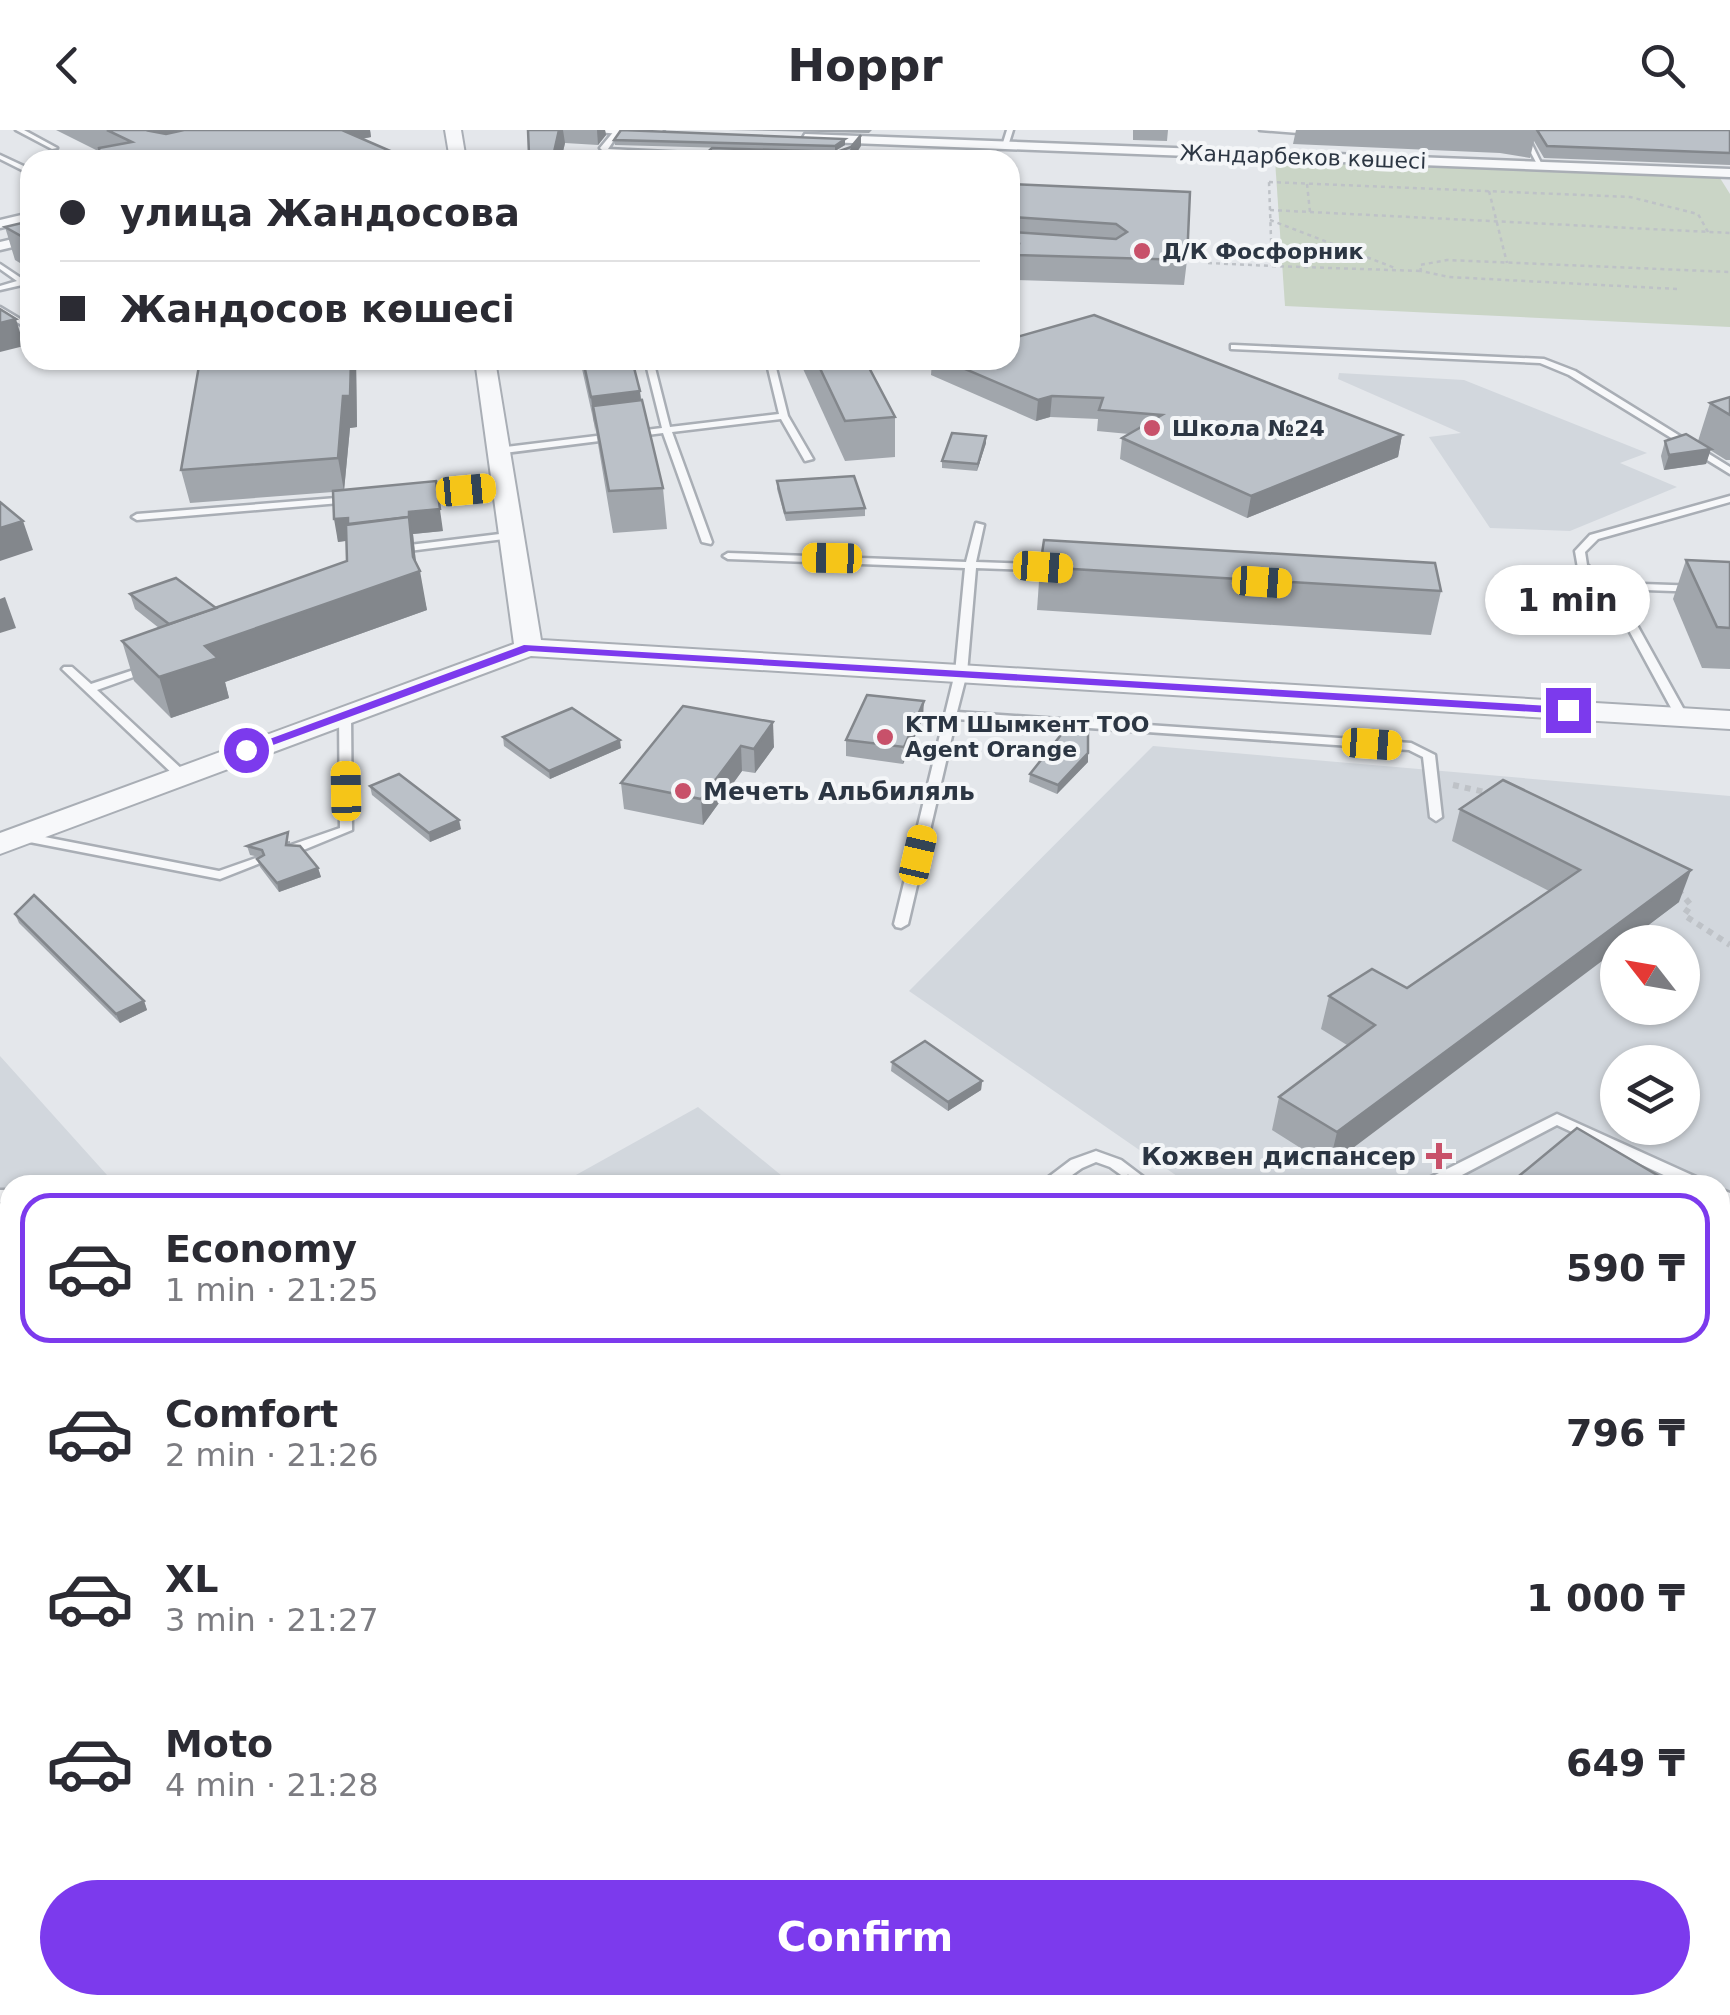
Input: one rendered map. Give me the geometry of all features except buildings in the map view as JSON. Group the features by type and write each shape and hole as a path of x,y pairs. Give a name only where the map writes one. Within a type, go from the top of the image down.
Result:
{"street":[{"path":"577,130 673,134"},
{"name":"Жандарбеков көшесі","path":"781,138 851,147 928,143 1730,173"},
{"path":"924,150 928,143"},
{"path":"487,370 508,536 528,648"},
{"path":"10,840 528,648 1730,720"}],"lane":[{"path":"19,130 54,148"},
{"path":"1005,146 1010,130"},
{"path":"1268,156 1264,130 1320,132"},
{"path":"1507,138 1524,134 1541,166"},
{"path":"723,150 728,136"},
{"path":"1234,347 1541,361 1572,374 1730,471"},
{"path":"652,370 667,430 707,542"},
{"path":"772,370 784,416 808,459"},
{"path":"497,451 784,416"},
{"path":"406,495 503,487"},
{"path":"137,517 368,498"},
{"path":"1682,718 1610,586 1582,566 1580,551 1594,537 1730,499"},
{"path":"901,924 960,673 970,562 979,525"},
{"path":"380,552 508,536"},
{"path":"728,556 1066,568"},
{"path":"1610,586 1730,590"},
{"path":"91,688 162,663"},
{"path":"68,668 180,774"},
{"path":"296,848 346,830 345,714"},
{"path":"951,715 1411,747 1429,755 1436,818"},
{"path":"10,840 220,875 256,862"},
{"path":"1448,1175 1557,1118 1679,1175"},
{"path":"1061,1175 1089,1156 1098,1155 1130,1175"}],"path":[{"path":"1268,156 1272,266"},
{"path":"1480,163 1499,222 1506,263"},
{"path":"1269,182 1630,197 1698,214 1708,232"},
{"path":"1308,184 1310,212"},
{"path":"1270,210 1730,233"},
{"path":"1270,220 1402,271"},
{"path":"1421,272 1420,266 1447,260 1730,272"},
{"path":"1208,262 1677,289"},
{"path":"1434,782 1485,790 1503,798"},
{"path":"1669,885 1685,894 1692,905 1684,915 1730,945"}],"shaded area":[{"path":"1339,373 1464,380 1647,453 1620,463 1677,487 1570,531 1490,528 1429,437 1461,433 1338,379"},
{"name":"Кожвен диспансер","path":"1153,746 1730,796 1730,1175 1176,1175 909,991"},
{"path":"0,1056 107,1175 0,1175"},
{"path":"698,1107 781,1175 576,1175"}],"green space":[{"path":"1275,160 1720,178 1730,194 1730,327 1285,306"}],"place":[{"name":"Д/К Фосфорник","path":"1142,251"},
{"name":"Школа №24","path":"1152,428"},
{"name":"KTM Шымкент ТОО Agent Orange","path":"885,737"},
{"name":"Мечеть Альбиляль","path":"683,791"},
{"name":"Кожвен диспансер","path":"1439,1156"}],"route":[{"path":"246,750 528,648 1568,710"}]}
